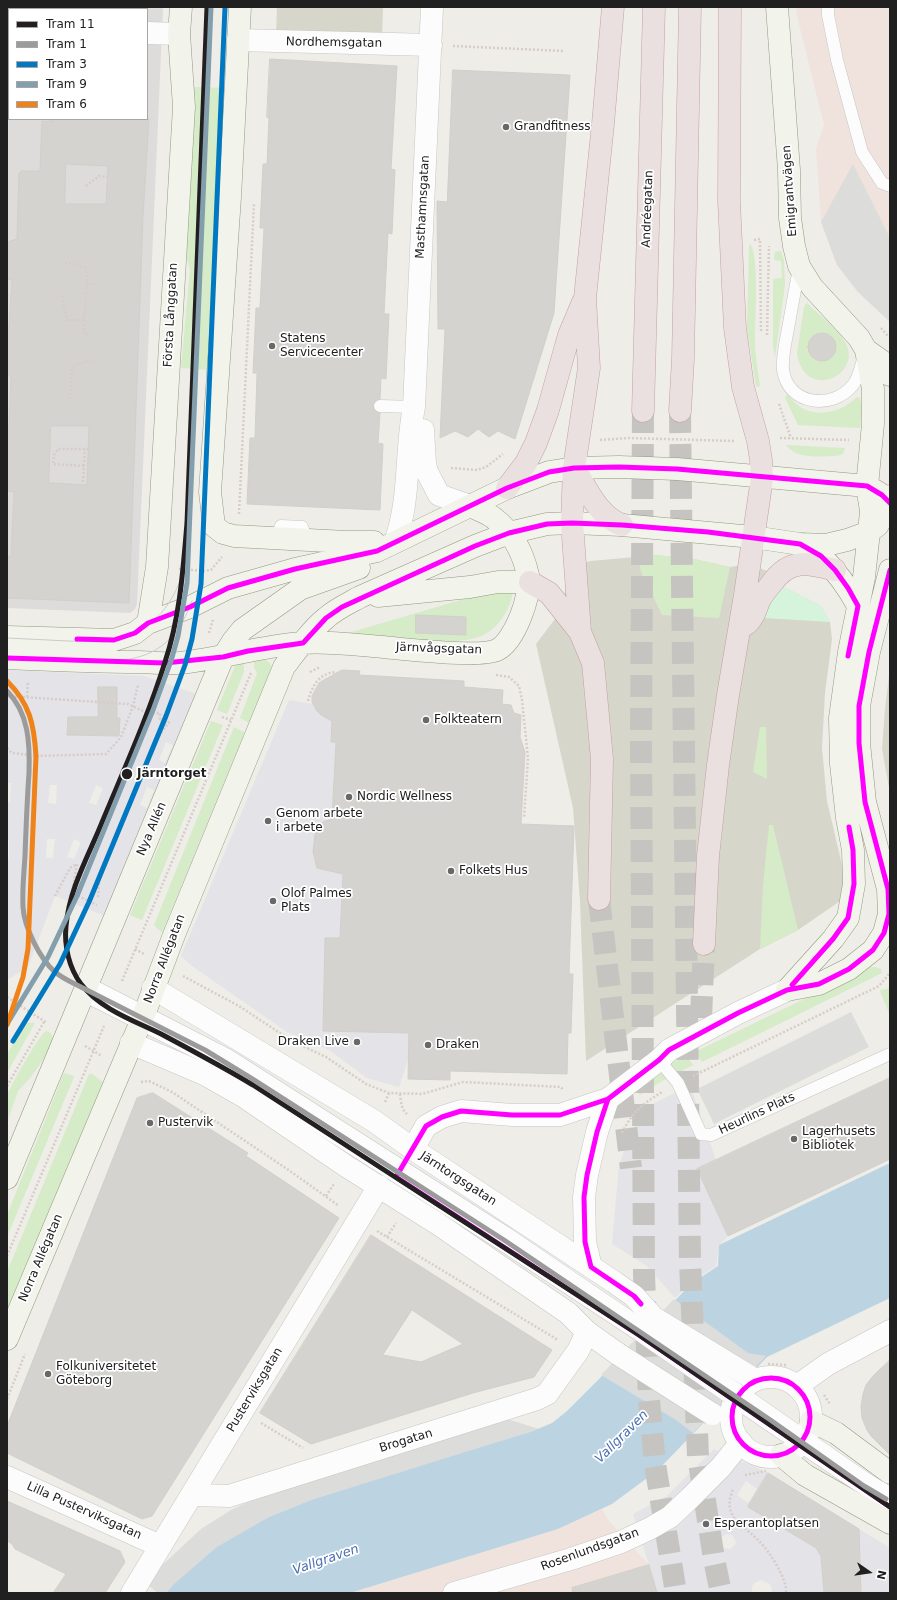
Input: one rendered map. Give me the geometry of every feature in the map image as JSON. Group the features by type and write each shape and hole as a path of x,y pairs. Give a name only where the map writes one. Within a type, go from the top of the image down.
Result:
{"highway":[{"path":"580,632 572,523 574,468 589,368 585,298 603,124 613,7"},
{"name":"Andréegatan","path":"643,411 654,7"},
{"path":"680,411 683,359 690,7"},
{"path":"704,944 710,841 727,703 740,629 762,478 758,441 743,387 736,328 729,201 730,7"},
{"path":"507,488 526,463 536,443 548,410 569,335 585,298"},
{"path":"574,468 604,514 622,525"},
{"path":"740,629 750,622 761,598 777,575 791,566 801,564 816,565 835,570"},
{"path":"530,582 549,593 580,632 593,664 602,759 599,899"}],"street":[{"name":"Första Långgatan","path":"148,623 157,567 184,107 179,34 181,7"},
{"path":"240,7 230,197 210,492 214,526 223,533 234,536 346,542 386,546"},
{"name":"Masthamnsgatan","path":"386,546 401,525 409,468 410,427 414,407 432,7"},
{"name":"Emigrantvägen","path":"776,7 789,170 790,218 794,246 800,266 812,287 859,338 866,350 873,389 873,424 867,486 871,511 869,532 864,577 849,652 840,718 841,764 847,818 853,850 854,884 848,918 833,939 787,990"},
{"path":"148,33 179,34"},
{"name":"Nordhemsgatan","path":"238,40 431,45"},
{"name":"Emigrantvägen","path":"866,350 883,362 890,375"},
{"name":"Masthamnsgatan","path":"414,407 422,428 427,472 439,495 470,506 494,518 509,533 524,558 530,582"},
{"path":"7,638 114,640 135,633 148,623 190,607 214,594 239,584 386,546 507,488 549,472 574,468 619,467 677,469 762,478 867,486 890,500 878,525 869,532 847,540 826,544 800,544 753,537 622,525 572,523 547,524 509,533 475,546 342,607 326,618 303,643"},
{"path":"800,544 821,556 835,570 848,588 858,606"},
{"name":"Nya Allén","path":"8,1175 224,657 233,641 242,630 300,589 360,568 386,546"},
{"path":"408,1158 426,1126 442,1117 461,1111 512,1116 560,1115 574,1109 608,1099 659,1060 669,1050 738,1013 787,990 820,984 849,969 873,950 884,933 889,914 888,890 865,802 859,743 859,706 869,652 890,570"},
{"path":"360,598 470,587 498,582 530,582"},
{"name":"Järnvågsgatan","path":"7,658 165,663 224,657 248,651 303,643 480,653 497,650 509,638 525,608 530,582"},
{"name":"Norra Allégatan","path":"7,1339 132,1043 284,667 303,643"},
{"name":"Järntorgsgatan","path":"153,988 374,1121 408,1158 591,1267 634,1296 646,1327 744,1385"},
{"path":"132,1043 206,1075 243,1096 346,1166 387,1185 438,1224 568,1313 587,1332 618,1354 712,1414 737,1434 747,1448 755,1453 768,1456 793,1446 836,1433 890,1473"},
{"path":"591,1267 585,1242 584,1197 587,1175 597,1132 608,1099"},
{"name":"Pusterviksgatan","path":"132,1593 359,1219 387,1185"},
{"path":"797,1386 828,1364 890,1331"},
{"name":"Brogatan","path":"192,1495 229,1496 537,1400 548,1394 578,1351 587,1332"},
{"path":"737,1434 732,1410 744,1385 766,1377 778,1377 788,1380 803,1392 810,1406 793,1446 805,1475 890,1523"},
{"name":"Rosenlundsgatan","path":"454,1593 571,1560 621,1542 649,1529 670,1517 728,1460 737,1434"},
{"name":"Lilla Pusterviksgatan","path":"7,1476 160,1546"}],"lane":[{"path":"828,7 828,15 837,60 862,152 882,183 890,186"},
{"path":"800,266 784,354 784,370 786,379 793,391 804,399 815,401 829,401 838,398 854,384 866,350"},
{"path":"380,406 414,407"},
{"path":"86,989 116,996 142,1018 223,1066 387,1185 646,1327 744,1385 793,1446 890,1507"},
{"path":"86,989 111,1009 142,1018 228,1055 408,1158 508,1234 646,1327"},
{"name":"Heurlins Plats","path":"659,1060 678,1083 701,1134 711,1135 890,1054"},
{"path":"387,1185 408,1158"},
{"path":"793,1446 868,1480 890,1493"}],"path":[{"path":"431,45 564,51"},
{"path":"86,186 99,176 107,177"},
{"path":"239,516 255,200"},
{"path":"760,239 761,335"},
{"path":"65,263 76,264 86,269 87,284 84,334 91,335"},
{"path":"87,284 96,284"},
{"path":"7,300 8,296"},
{"path":"62,296 67,320 84,320"},
{"path":"881,327 890,338"},
{"path":"70,399 72,366 93,360"},
{"path":"778,430 780,438"},
{"path":"791,438 871,441"},
{"path":"84,466 53,464 54,455 58,449 89,449"},
{"path":"83,482 84,449"},
{"path":"211,570 218,562"},
{"path":"305,675 321,666"},
{"path":"308,701 312,687 318,679 323,675 336,672"},
{"path":"493,674 509,677 519,686 528,758 524,818"},
{"path":"27,697 29,679"},
{"path":"7,696 133,706 147,713 160,713 160,721 169,723"},
{"path":"7,748 12,753 36,756 106,754 121,737 133,706"},
{"path":"156,739 169,723 172,716"},
{"path":"116,996 231,720"},
{"path":"55,896 70,868 77,864 72,892 116,915"},
{"path":"96,905 100,873"},
{"path":"135,950 239,1006 292,1041 320,1054 366,1084 389,1093 422,1094 463,1082 561,1087 574,1109"},
{"path":"597,1132 618,1142 632,1115 643,1104 678,1083 878,986 890,973"},
{"path":"7,997 33,1014"},
{"path":"7,1256 111,1009"},
{"path":"7,1086 44,1022"},
{"path":"93,1050 122,1066 142,1082 149,1081 172,1092 290,1170 359,1219 548,1334"},
{"path":"744,1385 788,1364"},
{"path":"257,1421 304,1448"},
{"path":"786,1593 787,1587 778,1568 762,1543 734,1516 729,1504 730,1495 743,1476 793,1446"},
{"path":"728,1460 743,1476"}],"shaded area":[{"path":"7,7 163,7 137,604 135,609 130,613 7,608"},
{"path":"277,7 383,7 382,38 276,36"},
{"path":"796,7 890,7 890,322 858,292 837,265 821,222 816,148 824,125"},
{"path":"853,164 890,238 890,322 858,292 837,265 821,222"},
{"path":"656,555 694,559 730,567 749,564 777,575 784,587 821,606 830,622 832,639 825,693 822,748 827,801 849,895 798,930 760,949 586,1061 580,902 573,808 536,644 555,619 575,565 591,561"},
{"path":"890,668 890,793 882,749"},
{"name":"Järntorget","path":"7,670 144,676 196,694 105,916 55,896 28,967 7,980 7,859 9,859 9,840 7,840 7,802 10,802 11,783 7,783","holes":["68,717 120,718 119,736 67,735","166,742 173,745 165,763 159,760","50,785 57,785 56,804 48,803","96,785 103,788 96,805 89,803","147,787 154,790 147,808 140,805","47,839 55,839 53,858 46,858","74,839 81,842 74,859 67,857"]},
{"name":"Olof Palmes Plats","path":"289,700 313,704 321,715 333,719 331,742 336,742 332,821 323,822 317,831 317,868 343,874 340,938 325,939 323,1030 409,1033 409,1057 399,1087 367,1078 329,1050 287,1032 192,966 181,956"},
{"path":"851,1012 869,1047 714,1124 697,1089"},
{"path":"690,1085 716,1160 697,1170 728,1236 719,1245 716,1266 691,1282 675,1298 647,1266 612,1244 619,1165 632,1130 651,1105"},
{"path":"501,1417 539,1429 422,1467 311,1500 269,1517 174,1584 166,1593 158,1593 144,1582 201,1529 231,1510 271,1491"},
{"name":"Esperantoplatsen","path":"714,1449 768,1473 748,1507 816,1548 821,1556 824,1593 771,1593 772,1589 770,1584 761,1580 754,1583 752,1593 652,1593 649,1583 654,1581 633,1514 667,1496","holes":["746,1481 757,1489 748,1503 737,1495","727,1534 732,1535 736,1542 730,1549 724,1548 720,1543 721,1537"]},
{"path":"602,1509 609,1521 649,1565 654,1582 652,1593 350,1593 558,1529"},
{"path":"859,1529 890,1548 890,1593 861,1593"}],"green space":[{"path":"191,87 231,88 213,370 181,368 190,270 184,246"},
{"path":"749,245 751,245 753,253 756,277 755,346 760,386 758,387 756,386 747,329"},
{"path":"781,251 784,261 785,285 775,357 773,347 773,279 782,278 781,261 774,260 775,252"},
{"path":"807,303 834,328 846,344 849,356 846,366 839,374 830,379 820,380 810,377 802,368 797,353 804,307"},
{"path":"788,393 794,402 802,408 811,412 821,413 840,408 857,397 860,398 862,408 860,428 798,425 785,398"},
{"path":"786,445 845,448 843,454 837,456 810,456 796,453"},
{"path":"656,555 694,559 730,567 719,618 662,615 641,572 638,556"},
{"path":"784,587 821,606 830,622 764,618 774,597"},
{"path":"500,593 513,593 507,611 492,629 475,638 440,642 348,633 471,597"},
{"path":"263,658 270,663 272,667 249,723 240,718 257,673 254,667 254,661 256,659"},
{"path":"244,662 244,672 227,714 217,710 235,666"},
{"path":"211,721 223,725 142,920 130,915"},
{"path":"234,727 244,732 244,734 162,933 154,925"},
{"path":"760,727 766,727 767,779 753,772"},
{"path":"769,825 773,825 798,930 760,949 763,885"},
{"path":"870,967 881,969 882,973 702,1062 695,1052"},
{"path":"890,988 890,1015 880,990"},
{"path":"26,1023 35,1023 7,1073 7,1054"},
{"path":"46,1031 51,1033 53,1039 47,1054 31,1077 18,1091 7,1122 7,1097 9,1092 31,1051"},
{"path":"687,1056 693,1065 662,1081 640,1095 635,1089 661,1067"},
{"path":"64,1073 74,1077 7,1237 7,1215"},
{"path":"89,1074 92,1074 104,1083 7,1315 7,1272"}],"water":[{"name":"Vallgraven","path":"890,1163 890,1298 767,1357 658,1470 612,1504 558,1529 350,1593 166,1593 174,1584 217,1547 269,1517 311,1500 533,1431 552,1423 567,1411 599,1379 692,1283 718,1266 719,1245"}],"pier":[{"path":"674,1299 748,1353 766,1356 693,1433 676,1420 601,1375"}],"building":[{"path":"270,59 397,66 391,169 395,170 392,234 388,233 384,314 389,314 386,379 381,378 380,399 376,400 373,405 374,410 380,413 378,443 383,444 380,510 247,504 250,438 255,438 257,373 253,373 256,308 260,308 264,228 260,228 263,164 267,164 269,118 267,117"},
{"path":"453,70 570,75 554,313 515,439 498,431 489,437 478,429 468,437 455,431 440,438 445,329 438,329 437,201 447,202"},
{"path":"149,119 143,216 129,603 7,598 7,556 11,557 14,492 7,491 7,425 9,425 11,376 7,376 7,328 9,328 12,279 7,280 7,242 17,239 19,173 21,173 21,171 40,171 42,121","holes":["66,164 108,166 106,204 65,204","51,426 89,426 87,485 49,483"]},
{"path":"822,333 832,337 836,347 832,357 822,361 812,357 808,347 812,337"},
{"path":"416,615 466,617 466,635 416,633"},
{"name":"Folkets Hus","path":"342,670 360,671 359,675 464,681 464,687 503,690 502,704 511,705 514,713 521,715 520,737 525,752 521,824 574,826 569,974 573,974 571,1033 568,1033 567,1074 450,1071 450,1080 408,1079 409,1033 323,1031 325,938 340,938 343,874 317,868 313,852 315,835 319,826 323,822 332,819 336,742 331,742 332,721 317,711 312,702 312,696 319,683"},
{"path":"98,687 117,687 117,718 120,718 119,736 67,735 68,717 98,717"},
{"path":"890,1078 890,1159 728,1236 697,1169"},
{"path":"153,1093 248,1153 246,1156 339,1218 152,1516 142,1519 7,1453 7,1426 137,1098"},
{"path":"371,1235 552,1350 534,1377 473,1393 311,1444 260,1413","holes":["412,1310 463,1344 421,1362 383,1355"]},
{"path":"890,1360 890,1455 867,1430 862,1418 861,1407 866,1385"},
{"path":"768,1473 859,1529 861,1593 824,1593 821,1556 816,1548 748,1507"},
{"path":"7,1501 120,1551 125,1562 105,1593 53,1593 66,1574 15,1549 12,1544 7,1541"},
{"path":"649,1565 657,1593 573,1593 572,1588"}],"tunnel":[{"path":"643,411 641,740 644,1275 649,1400 655,1464 676,1593"},
{"path":"680,411 690,1261 698,1456 714,1559 721,1593"},
{"path":"599,899 631,1168"},
{"path":"701,1018 704,944"}],"tram line":[{"name":"11","path":"207,7 187,523 180,593 170,645 158,684 133,748 78,878 70,901 66,926 66,941 68,956 73,971 89,993 108,1008 163,1035 253,1085 639,1335 890,1507"},
{"name":"9","path":"7,1024 48,957 77,896 153,710 171,661 178,636 187,583 211,7"},
{"name":"3","path":"13,1041 60,964 89,902 166,716 185,665 192,639 201,584 225,7"},
{"path":"7,638 104,642 133,634 156,619 165,608 173,596 184,569"},
{"path":"7,658 116,661 148,654 173,636 183,621 192,601"},
{"name":"6","path":"7,681 26,706 32,724 36,756 28,949 23,977 7,1025"},
{"name":"1","path":"7,691 20,709 24,719 27,729 29,751 23,894 24,915 26,924 34,942 44,959 55,972 71,982 205,1050 254,1080 504,1240 769,1419 864,1486 886,1499"}],"transit line":[{"path":"77,639 114,640 135,633 148,623 190,607 228,588 295,569 377,551 507,488 549,472 574,468 619,467 677,469 867,486 882,495 890,503"},
{"path":"7,658 165,663 223,657 248,651 303,643 326,618 342,607 475,546 509,533 547,524 572,523 622,525 708,532 800,544 821,556 835,570 848,588 858,606 848,656"},
{"path":"890,570 869,652 859,706 859,743 865,802 888,889 889,914 884,933 873,950 849,969 819,984 787,990 738,1013 669,1050 659,1060 608,1099 560,1115 512,1115 461,1111 442,1117 426,1126 396,1177 639,1335 890,1507"},
{"path":"792,985 833,939 848,918 854,884 853,850 849,827"},
{"path":"608,1099 597,1132 587,1175 584,1197 585,1242 591,1267 634,1296 641,1304"},
{"path":"763,1378 779,1378 793,1384 804,1395 810,1409 810,1417 810,1425 804,1439 793,1450 779,1456 763,1456 749,1450 738,1439 732,1425 732,1409 738,1395 749,1384 763,1378"}],"place":[{"name":"Grandfitness","path":"506,127"},
{"name":"Statens Servicecenter","path":"272,346"},
{"name":"Folkteatern","path":"426,720"},
{"name":"Järntorget","path":"127,774"},
{"name":"Nordic Wellness","path":"349,797"},
{"name":"Genom arbete i arbete","path":"268,821"},
{"name":"Folkets Hus","path":"451,871"},
{"name":"Olof Palmes Plats","path":"273,901"},
{"name":"Draken Live","path":"357,1042"},
{"name":"Draken","path":"428,1045"},
{"name":"Pustervik","path":"150,1123"},
{"name":"Lagerhusets Bibliotek","path":"794,1139"},
{"name":"Folkuniversitetet Göteborg","path":"48,1374"},
{"name":"Esperantoplatsen","path":"706,1524"}]}
